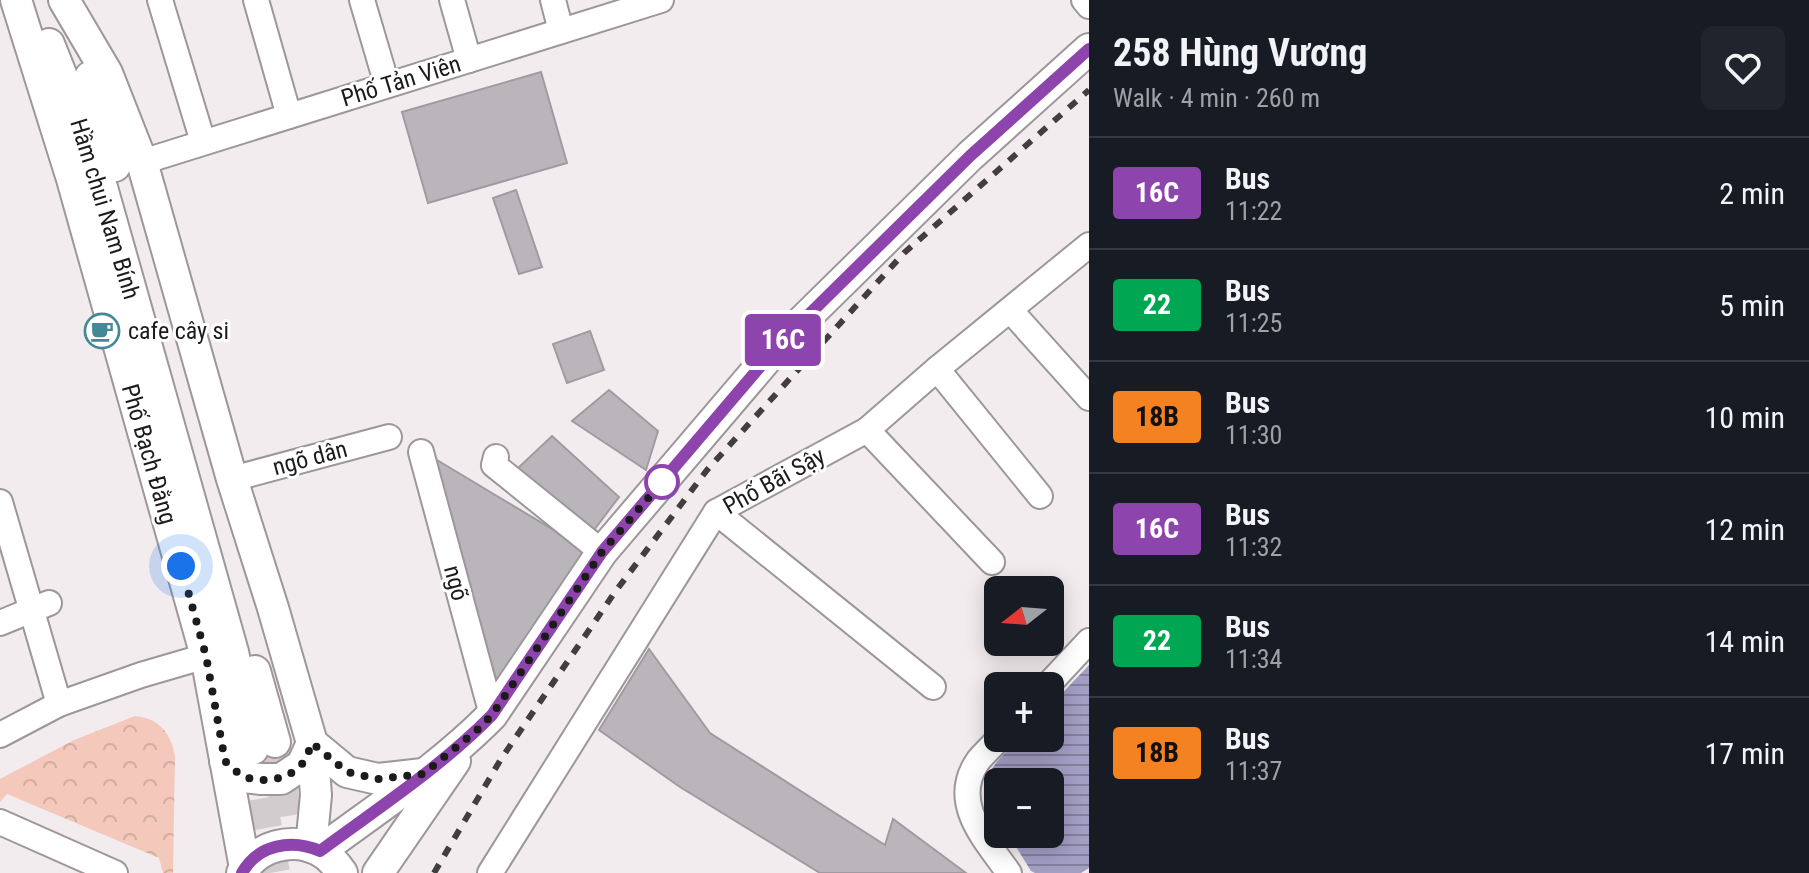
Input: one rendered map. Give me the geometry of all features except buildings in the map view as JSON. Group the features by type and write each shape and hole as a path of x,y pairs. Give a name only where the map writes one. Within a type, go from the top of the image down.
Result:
{"main road":[{"name":"Phố Bạch Đằng","path":"16,0 72,179 206,656 243,870"},
{"name":"Hầm chui Nam Bính","path":"26,0 44,33 92,152 233,652 264,745 91,79 63,0"},
{"path":"63,0 107,73 142,162 232,479 312,743 316,849"},
{"path":"378,873 602,552 781,342 970,156 1089,49"},
{"path":"316,849 423,774 483,724"},
{"path":"225,761 243,777 281,779 302,765 312,743"},
{"path":"312,743 347,772 378,779 423,774"},
{"path":"243,870 271,847 287,844 316,849 333,861 342,873"}],"street":[{"path":"160,0 203,142"},
{"path":"256,0 289,116"},
{"path":"362,0 387,85"},
{"path":"452,0 469,60"},
{"path":"553,0 561,31"},
{"path":"1084,0 1089,6"},
{"name":"Phố Tản Viên","path":"142,162 652,1"},
{"name":"Phố Bãi Sậy","path":"490,873 716,512 867,430 937,369 1088,248"},
{"path":"1010,310 1089,398"},
{"path":"937,369 1040,496"},
{"path":"867,430 992,562"},
{"name":"ngõ dân","path":"232,479 389,437"},
{"name":"ngõ","path":"421,452 483,724"},
{"path":"496,457 494,465 602,552"},
{"path":"0,502 40,606 59,704"},
{"path":"716,512 933,687"},
{"path":"0,623 40,606"},
{"path":"1060,672 1089,641"},
{"path":"0,735 59,704 206,656"},
{"path":"986,752 977,762 968,782 967,800 972,820 1009,873"},
{"path":"0,822 115,873"}],"green space":[{"path":"135,716 151,720 163,729 171,741 175,757 173,873 163,873 159,858 7,794 0,802 0,779 74,740"}],"shaded area":[{"path":"1089,665 1089,868 1081,873 1035,873 1017,848 1064,848 1064,768 992,768 1007,752 1064,752 1064,691"}],"tunnel":[{"path":"275,742 296,873"},
{"path":"254,754 275,873"}],"railway":[{"path":"434,873 501,759 615,592 707,470 904,253 1089,90"}],"bus line":[{"name":"16C","path":"242,873 257,856 271,847 287,844 320,851 475,732 492,715 602,552 781,342 970,156 1089,49"}],"place":[{"name":"cafe cây si","path":"102,331"}],"route":[{"path":"181,566 206,656 225,761 232,768 243,777 281,779 302,765 312,743 347,772 378,779 423,774 492,715 602,552 662,482"}]}
